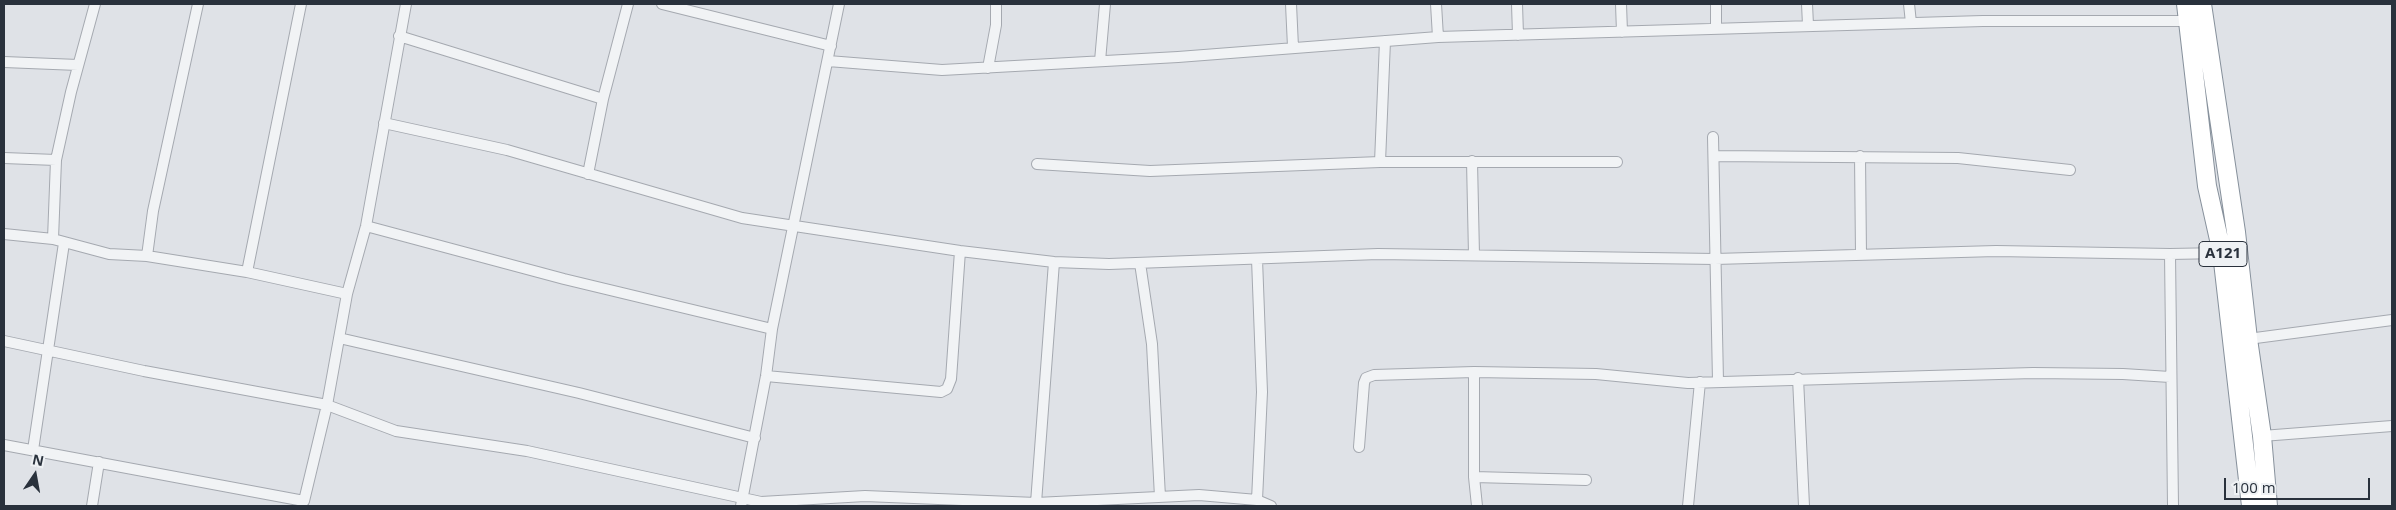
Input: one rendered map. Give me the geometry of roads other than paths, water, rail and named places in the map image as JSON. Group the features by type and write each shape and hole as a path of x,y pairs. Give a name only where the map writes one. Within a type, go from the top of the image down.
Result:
{"highway":[{"name":"A121","path":"2202,4 2236,232 2248,339 2262,436 2268,506"},
{"name":"A121","path":"2187,12 2207,186 2222,253 2251,506"}],"street":[{"path":"53,239 56,160 95,4"},
{"path":"147,256 153,211 198,4"},
{"path":"247,272 301,4"},
{"path":"4,445 99,462 282,502 306,504 327,405 347,294 366,226 406,4"},
{"path":"588,174 603,99 628,4"},
{"path":"662,4 831,46"},
{"path":"742,502 766,376 772,329 839,4"},
{"path":"988,68 996,26 996,4"},
{"path":"1100,61 1105,4"},
{"path":"1291,4 1293,47"},
{"path":"1436,4 1438,37"},
{"path":"1517,4 1518,35"},
{"path":"1621,4 1622,32"},
{"path":"1716,4 1716,29"},
{"path":"1808,4 1808,25"},
{"path":"1909,4 1911,23"},
{"path":"828,61 922,70 988,68 1438,37 1911,23 2187,12"},
{"path":"399,36 603,99"},
{"path":"1380,162 1384,41"},
{"path":"4,62 78,66"},
{"path":"384,123 507,150 742,218 960,251 1054,262 1140,263 1378,254 1715,259 1996,251 2222,253"},
{"path":"1713,137 1718,381"},
{"path":"1714,156 1958,158 2070,170"},
{"path":"1860,156 1861,255"},
{"path":"4,158 56,160"},
{"path":"1472,161 1474,255"},
{"path":"1037,164 1117,167 1150,171 1380,162 1618,162"},
{"path":"366,226 564,279 772,329"},
{"path":"4,234 53,239 109,254 147,256 247,272 347,294"},
{"path":"33,450 64,243"},
{"path":"766,376 941,392 948,388 951,379 960,251"},
{"path":"2170,254 2170,378 2174,506"},
{"path":"1257,259 1262,392 1257,500"},
{"path":"1036,503 1054,262"},
{"path":"1140,263 1152,344 1160,497"},
{"path":"2248,339 2392,320"},
{"path":"339,338 579,393 754,438"},
{"path":"4,341 327,405 396,431 527,451 742,502 865,496 1024,504 1198,495 1257,500 1272,506"},
{"path":"1359,447 1364,383 1366,378 1374,375 1474,372 1596,374 1700,382 2033,373 2124,374 2170,378"},
{"path":"1474,372 1474,477 1477,506"},
{"path":"1798,378 1804,506"},
{"path":"1688,506 1700,382"},
{"path":"2262,436 2392,426"},
{"path":"92,506 99,462"},
{"path":"1474,477 1586,480"}]}
